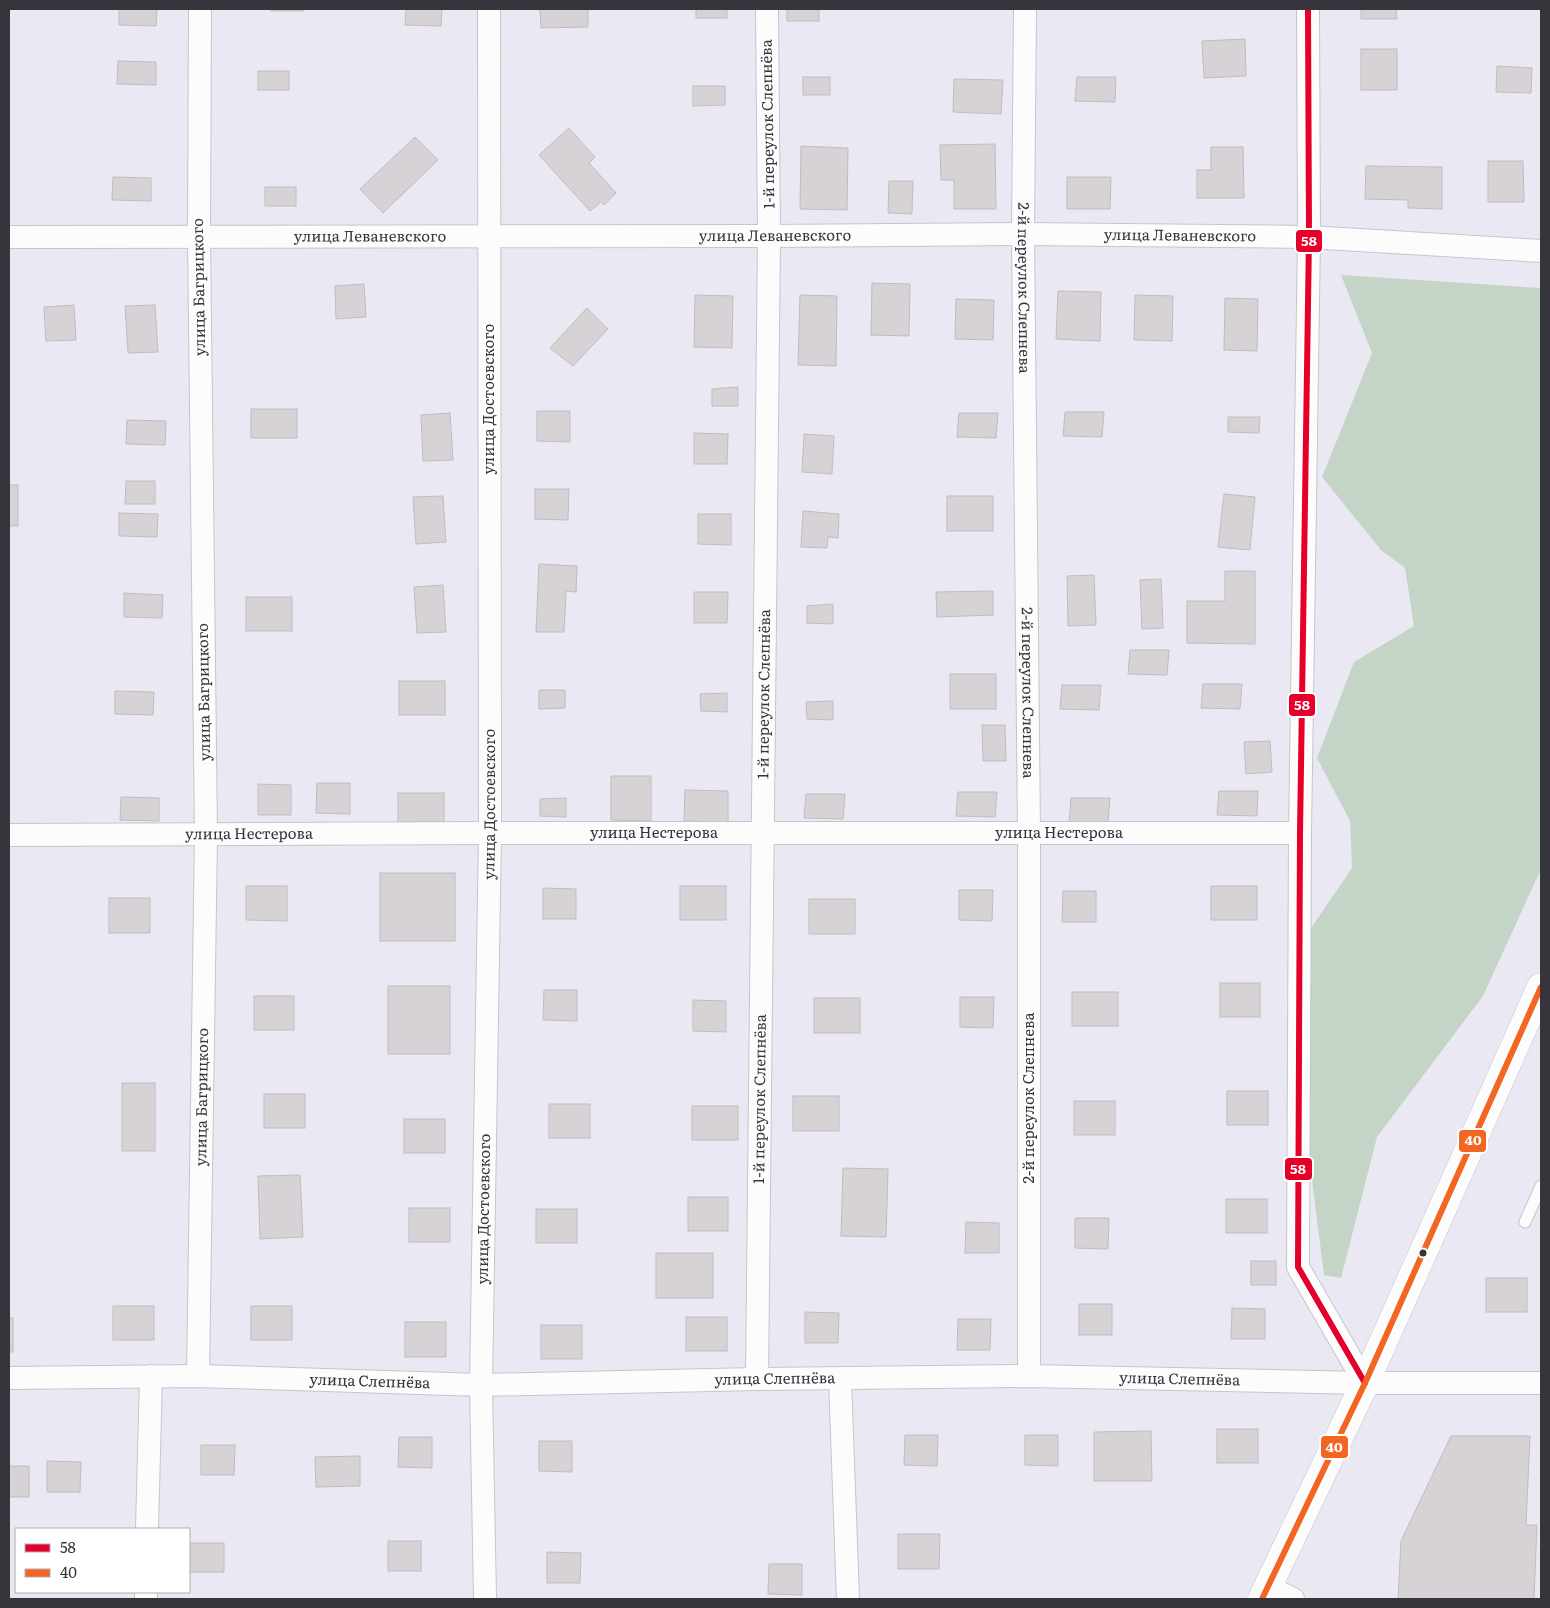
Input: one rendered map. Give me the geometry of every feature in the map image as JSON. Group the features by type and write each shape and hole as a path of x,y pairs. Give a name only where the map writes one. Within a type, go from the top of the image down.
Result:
{"main road":[{"path":"1265,1593 1365,1383 1541,987"}],"street":[{"name":"улица Багрицкого","path":"198,1376 206,836 198,236 200,9"},
{"name":"улица Достоевского","path":"486,1599 482,1385 490,833 489,9"},
{"name":"1-й переулок Слепнёва","path":"757,1380 769,236 767,9"},
{"name":"2-й переулок Слепнева","path":"1025,9 1023,234 1029,834 1029,1376"},
{"path":"1308,9 1309,237 1300,833 1298,1267 1365,1383"},
{"name":"улица Леваневского","path":"9,237 1023,234 1309,237 1541,251"},
{"name":"улица Нестерова","path":"9,836 490,833 1300,833"},
{"path":"147,1528 151,1376"},
{"name":"улица Слепнёва","path":"9,1378 198,1376 482,1385 1029,1376 1365,1383 1541,1383"},
{"path":"840,1379 848,1599"},
{"path":"1265,1593 1293,1599"}],"lane":[{"path":"1525,1222 1541,1186"}],"green space":[{"path":"1341,275 1541,288 1541,869 1483,996 1377,1137 1341,1278 1324,1275 1306,1133 1307,934 1352,868 1350,821 1317,758 1354,662 1414,626 1405,568 1381,550 1322,477 1372,353"}],"building":[{"path":"119,9 157,9 156,26 119,25"},
{"path":"271,9 303,9 303,11 271,11"},
{"path":"406,9 442,9 441,26 405,25"},
{"path":"540,9 588,9 588,27 541,28"},
{"path":"696,9 727,9 727,18 696,18"},
{"path":"787,9 819,9 819,21 787,21"},
{"path":"1361,9 1396,9 1397,19 1361,19"},
{"path":"1245,39 1246,76 1204,78 1202,41"},
{"path":"1361,49 1397,49 1397,90 1361,90"},
{"path":"118,61 156,62 156,85 117,84"},
{"path":"1497,66 1532,68 1531,93 1496,92"},
{"path":"258,71 289,71 289,90 258,90"},
{"path":"803,77 830,77 830,95 803,95"},
{"path":"1077,77 1116,77 1115,102 1075,101"},
{"path":"954,79 1003,80 1001,114 953,112"},
{"path":"693,86 725,86 725,105 693,106"},
{"path":"569,128 595,157 589,163 616,193 604,205 601,202 590,211 539,155"},
{"path":"415,137 438,160 383,213 360,189"},
{"path":"995,144 996,209 954,209 954,180 941,180 940,145"},
{"path":"801,146 848,148 847,210 800,209"},
{"path":"1211,147 1243,147 1244,198 1197,198 1197,170 1211,170"},
{"path":"1488,161 1523,161 1524,202 1488,202"},
{"path":"1366,166 1442,167 1442,209 1408,208 1408,200 1365,199"},
{"path":"113,177 151,178 151,201 112,200"},
{"path":"1067,177 1111,177 1110,209 1067,209"},
{"path":"889,181 913,181 912,214 888,213"},
{"path":"265,187 296,187 296,206 265,206"},
{"path":"872,283 910,284 909,336 871,335"},
{"path":"364,284 366,317 336,319 335,286"},
{"path":"1058,291 1101,292 1100,341 1056,339"},
{"path":"695,295 733,296 732,348 694,347"},
{"path":"800,295 837,296 836,366 798,365"},
{"path":"1135,295 1173,296 1172,341 1134,340"},
{"path":"1225,298 1258,299 1257,351 1224,350"},
{"path":"956,299 994,300 993,340 955,339"},
{"path":"74,305 76,340 46,341 44,307"},
{"path":"155,305 158,352 128,353 125,306"},
{"path":"587,308 608,329 573,366 550,348"},
{"path":"738,387 738,406 712,406 712,389"},
{"path":"251,409 297,409 297,438 251,438"},
{"path":"537,411 570,411 570,442 537,441"},
{"path":"1065,412 1104,412 1102,437 1063,436"},
{"path":"450,413 453,460 423,461 421,415"},
{"path":"959,413 998,413 996,438 957,437"},
{"path":"1228,417 1260,417 1259,433 1228,432"},
{"path":"127,420 166,421 165,445 126,444"},
{"path":"694,433 728,434 727,464 694,464"},
{"path":"804,434 834,436 832,474 802,472"},
{"path":"126,481 155,481 155,504 125,504"},
{"path":"9,485 18,485 18,526 9,526"},
{"path":"535,489 569,489 568,520 535,519"},
{"path":"1224,494 1255,497 1250,550 1218,547"},
{"path":"443,496 446,542 416,544 413,497"},
{"path":"947,496 993,496 993,531 947,531"},
{"path":"803,511 839,514 838,538 828,537 827,548 801,547"},
{"path":"119,513 158,514 157,537 119,536"},
{"path":"698,514 731,514 731,545 698,544"},
{"path":"539,564 577,566 576,592 566,591 564,632 536,632"},
{"path":"1225,571 1255,571 1255,644 1187,643 1187,601 1225,601"},
{"path":"1094,575 1096,625 1068,626 1067,576"},
{"path":"1161,579 1163,628 1142,629 1140,580"},
{"path":"443,585 446,632 417,633 414,587"},
{"path":"993,591 993,615 937,617 936,592"},
{"path":"694,592 728,592 727,623 694,623"},
{"path":"124,593 163,595 162,618 124,617"},
{"path":"246,597 292,597 292,631 246,631"},
{"path":"833,604 833,624 807,623 807,606"},
{"path":"1130,650 1169,650 1167,675 1128,674"},
{"path":"950,674 996,674 996,709 950,709"},
{"path":"399,681 445,681 445,715 399,715"},
{"path":"1203,684 1242,684 1240,709 1201,708"},
{"path":"1062,685 1101,685 1099,710 1060,709"},
{"path":"539,690 565,690 565,708 539,709"},
{"path":"115,691 154,692 153,715 115,714"},
{"path":"727,693 727,712 701,711 700,694"},
{"path":"833,701 833,720 807,719 806,702"},
{"path":"982,725 1005,725 1006,761 983,761"},
{"path":"1270,741 1272,772 1246,774 1244,742"},
{"path":"611,776 651,776 651,821 611,820"},
{"path":"317,783 350,783 350,814 316,813"},
{"path":"258,784 291,785 291,815 258,815"},
{"path":"685,790 728,791 728,822 684,821"},
{"path":"1219,791 1258,791 1257,816 1217,815"},
{"path":"958,792 997,792 995,817 956,816"},
{"path":"398,793 444,793 444,822 398,822"},
{"path":"806,794 845,794 843,819 804,818"},
{"path":"121,797 159,798 159,821 120,820"},
{"path":"566,798 566,817 540,816 540,799"},
{"path":"1071,798 1110,798 1108,823 1069,822"},
{"path":"380,873 455,873 455,941 380,941"},
{"path":"246,886 287,886 287,921 246,920"},
{"path":"680,886 726,886 726,920 680,920"},
{"path":"1211,886 1257,886 1257,920 1211,920"},
{"path":"543,888 576,889 576,919 543,919"},
{"path":"959,890 993,890 992,921 959,920"},
{"path":"1063,891 1096,891 1096,922 1062,922"},
{"path":"109,898 150,898 150,933 109,933"},
{"path":"809,899 855,899 855,934 809,934"},
{"path":"1220,983 1260,983 1260,1017 1220,1017"},
{"path":"388,986 450,986 450,1054 388,1054"},
{"path":"544,990 577,990 577,1021 543,1020"},
{"path":"1072,992 1118,992 1118,1026 1072,1026"},
{"path":"254,996 294,996 294,1030 254,1030"},
{"path":"960,997 994,997 993,1028 960,1027"},
{"path":"814,998 860,998 860,1033 814,1033"},
{"path":"693,1000 726,1001 726,1032 693,1031"},
{"path":"122,1083 155,1083 155,1151 122,1151"},
{"path":"1227,1091 1268,1091 1268,1125 1227,1125"},
{"path":"264,1094 305,1094 305,1128 264,1128"},
{"path":"793,1096 839,1096 839,1131 793,1131"},
{"path":"1074,1101 1115,1101 1115,1135 1074,1135"},
{"path":"549,1104 590,1104 590,1138 549,1138"},
{"path":"692,1106 738,1106 738,1140 692,1140"},
{"path":"404,1119 445,1119 445,1153 404,1153"},
{"path":"843,1168 888,1169 886,1237 841,1236"},
{"path":"300,1175 303,1237 260,1239 258,1176"},
{"path":"688,1197 728,1197 728,1231 688,1231"},
{"path":"1226,1199 1267,1199 1267,1233 1226,1233"},
{"path":"409,1208 450,1208 450,1242 409,1242"},
{"path":"536,1209 577,1209 577,1243 536,1243"},
{"path":"1075,1218 1109,1218 1108,1249 1075,1248"},
{"path":"966,1222 999,1223 999,1253 965,1253"},
{"path":"656,1253 713,1253 713,1298 656,1298"},
{"path":"1251,1261 1276,1261 1276,1285 1251,1285"},
{"path":"1486,1278 1527,1278 1527,1312 1486,1312"},
{"path":"1079,1304 1112,1304 1112,1335 1079,1335"},
{"path":"113,1306 154,1306 154,1340 113,1340"},
{"path":"251,1306 292,1306 292,1340 251,1340"},
{"path":"1232,1308 1265,1309 1265,1339 1231,1339"},
{"path":"805,1312 839,1313 838,1343 805,1343"},
{"path":"686,1317 727,1317 727,1351 686,1351"},
{"path":"9,1318 13,1318 13,1352 9,1352"},
{"path":"958,1319 991,1319 990,1350 957,1350"},
{"path":"405,1322 446,1322 446,1357 405,1357"},
{"path":"541,1325 582,1325 582,1359 541,1359"},
{"path":"1217,1429 1258,1429 1258,1463 1217,1463"},
{"path":"1151,1431 1152,1481 1094,1481 1094,1432"},
{"path":"905,1435 938,1435 937,1466 904,1465"},
{"path":"1025,1435 1058,1435 1058,1466 1025,1465"},
{"path":"1451,1436 1530,1436 1526,1525 1537,1525 1534,1599 1398,1599 1401,1541"},
{"path":"399,1437 432,1437 432,1468 398,1467"},
{"path":"539,1441 572,1441 572,1472 539,1471"},
{"path":"201,1445 235,1445 234,1475 201,1475"},
{"path":"360,1456 360,1486 316,1487 315,1457"},
{"path":"47,1461 81,1462 80,1492 47,1492"},
{"path":"9,1466 29,1466 29,1497 9,1497"},
{"path":"898,1534 940,1534 939,1569 898,1569"},
{"path":"388,1541 421,1541 421,1571 388,1571"},
{"path":"190,1543 224,1543 224,1572 190,1572"},
{"path":"547,1552 581,1553 580,1583 547,1583"},
{"path":"769,1564 802,1564 802,1595 768,1594"}],"transit line":[{"name":"58","path":"1308,9 1309,237 1300,833 1298,1267 1365,1383"},
{"name":"40","path":"1262,1599 1365,1383 1541,987"}]}
